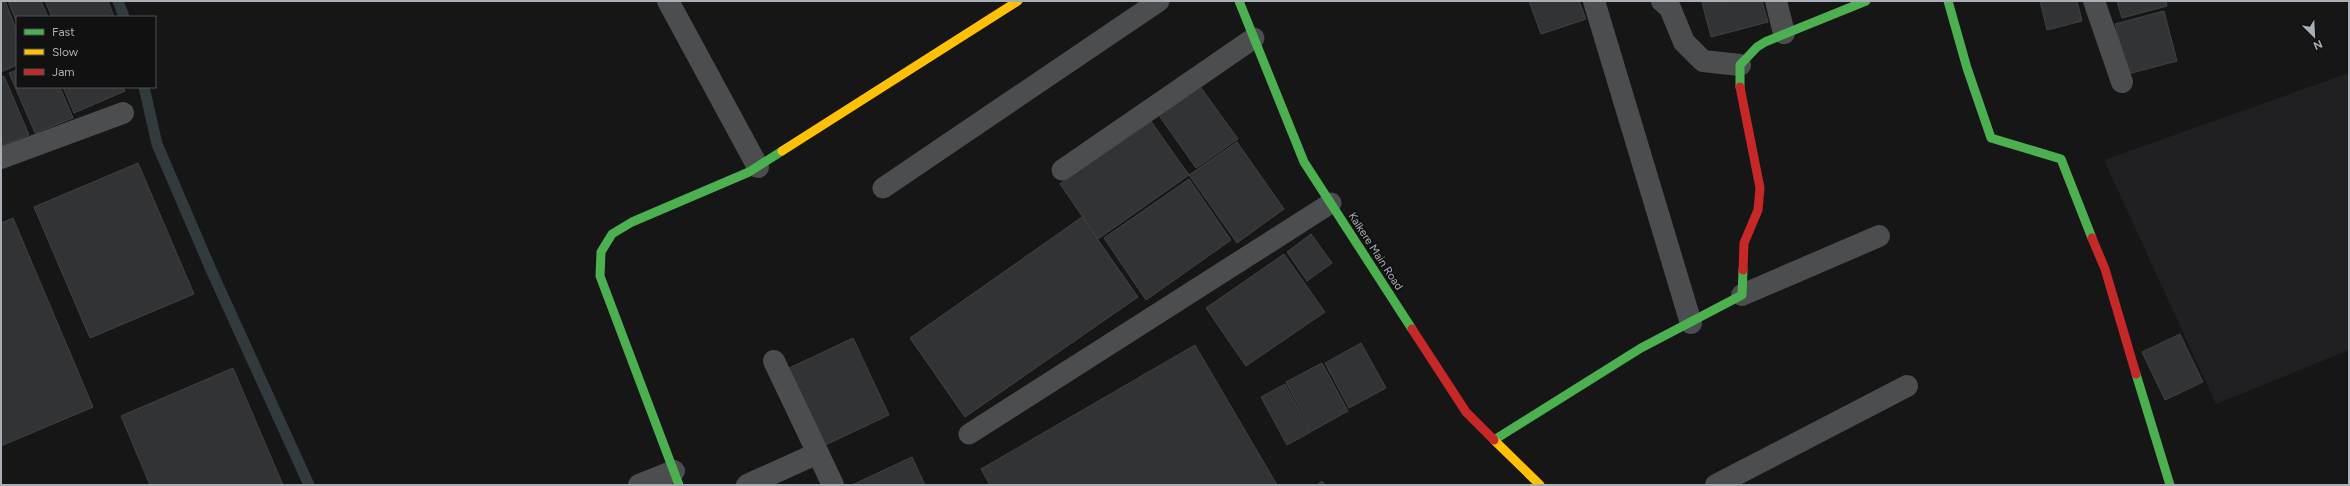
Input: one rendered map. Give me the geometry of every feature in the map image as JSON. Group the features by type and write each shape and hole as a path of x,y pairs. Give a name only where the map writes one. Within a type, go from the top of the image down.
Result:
{"street":[{"path":"668,1 758,167"},
{"path":"639,485 677,478 600,276 601,252 612,234 632,222 758,167 1018,1"},
{"name":"Kalkere Main Road","path":"1239,1 1304,162 1466,412 1540,485"},
{"path":"1594,1 1691,323"},
{"path":"1662,1 1670,8 1684,42 1703,61 1740,65 1750,57 1755,47 1784,33 1866,1"},
{"path":"1776,1 1784,33"},
{"path":"1948,1 1967,68 1990,138 2061,159 2105,269 2170,485"},
{"path":"2094,1 2122,82"},
{"path":"1740,65 1739,85 1760,188 1758,210 1744,243 1742,295"},
{"path":"1,158 123,113"},
{"path":"1494,440 1641,348 1742,295 1879,236"},
{"path":"774,361 833,485"},
{"path":"1716,485 1907,386"},
{"path":"747,485 818,453"}],"lane":[{"path":"883,188 1159,1"},
{"path":"1062,170 1254,38"},
{"path":"969,434 1331,203"}],"shaded area":[{"path":"2349,73 2349,350 2216,404 2104,160"}],"building":[{"path":"1,1 5,1 16,28 16,65 1,72"},
{"path":"8,1 41,1 48,16 16,16 16,21"},
{"path":"45,1 108,1 114,16 52,16"},
{"path":"1529,1 1579,1 1586,19 1541,34"},
{"path":"1762,1 1768,22 1711,37 1702,2"},
{"path":"2040,1 2077,1 2082,21 2047,30"},
{"path":"2117,1 2166,1 2167,6 2122,18"},
{"path":"2164,11 2177,61 2128,74 2115,24"},
{"path":"16,70 16,88 60,88 73,118 35,133 9,73"},
{"path":"4,76 29,135 1,146 1,77"},
{"path":"1199,85 1238,139 1196,168 1158,114"},
{"path":"63,88 124,88 125,91 74,113"},
{"path":"1150,120 1189,175 1098,239 1060,184"},
{"path":"1237,142 1284,209 1237,243 1189,175"},
{"path":"138,163 194,294 90,338 34,207"},
{"path":"1189,179 1231,240 1146,300 1104,238"},
{"path":"1082,217 1138,297 965,417 910,338"},
{"path":"13,218 93,407 1,446 1,223"},
{"path":"1311,234 1332,263 1307,281 1287,252"},
{"path":"1284,254 1325,312 1246,366 1206,308"},
{"path":"2180,334 2203,382 2165,400 2142,352"},
{"path":"853,338 889,415 819,448 783,371"},
{"path":"1361,343 1386,388 1349,408 1325,363"},
{"path":"1195,345 1277,485 990,485 981,469"},
{"path":"1322,363 1348,411 1312,431 1286,382"},
{"path":"233,368 283,485 150,485 121,416"},
{"path":"1285,384 1311,432 1287,445 1261,397"},
{"path":"912,457 925,485 852,485"},
{"path":"1322,481 1325,485 1317,485"}],"waterway":[{"path":"118,1 124,16"},
{"path":"144,88 157,144 212,272 309,485"}],"traffic: fast":[{"path":"1239,1 1304,162 1412,329"},
{"path":"1740,87 1740,65 1757,47 1765,42 1866,1"},
{"path":"1948,1 1967,68 1991,138 2061,159 2092,238"},
{"path":"679,485 600,276 601,252 612,234 632,222 749,172 782,151"},
{"path":"1494,440 1641,348 1742,295 1743,270"},
{"path":"2136,374 2170,485"}],"traffic: slow":[{"path":"782,151 1018,1"},
{"path":"1494,440 1540,485"}],"traffic: jam":[{"path":"1740,87 1760,188 1758,210 1744,243 1743,270"},
{"path":"2092,238 2105,269 2136,374"},
{"path":"1412,329 1466,412 1494,440"}]}
